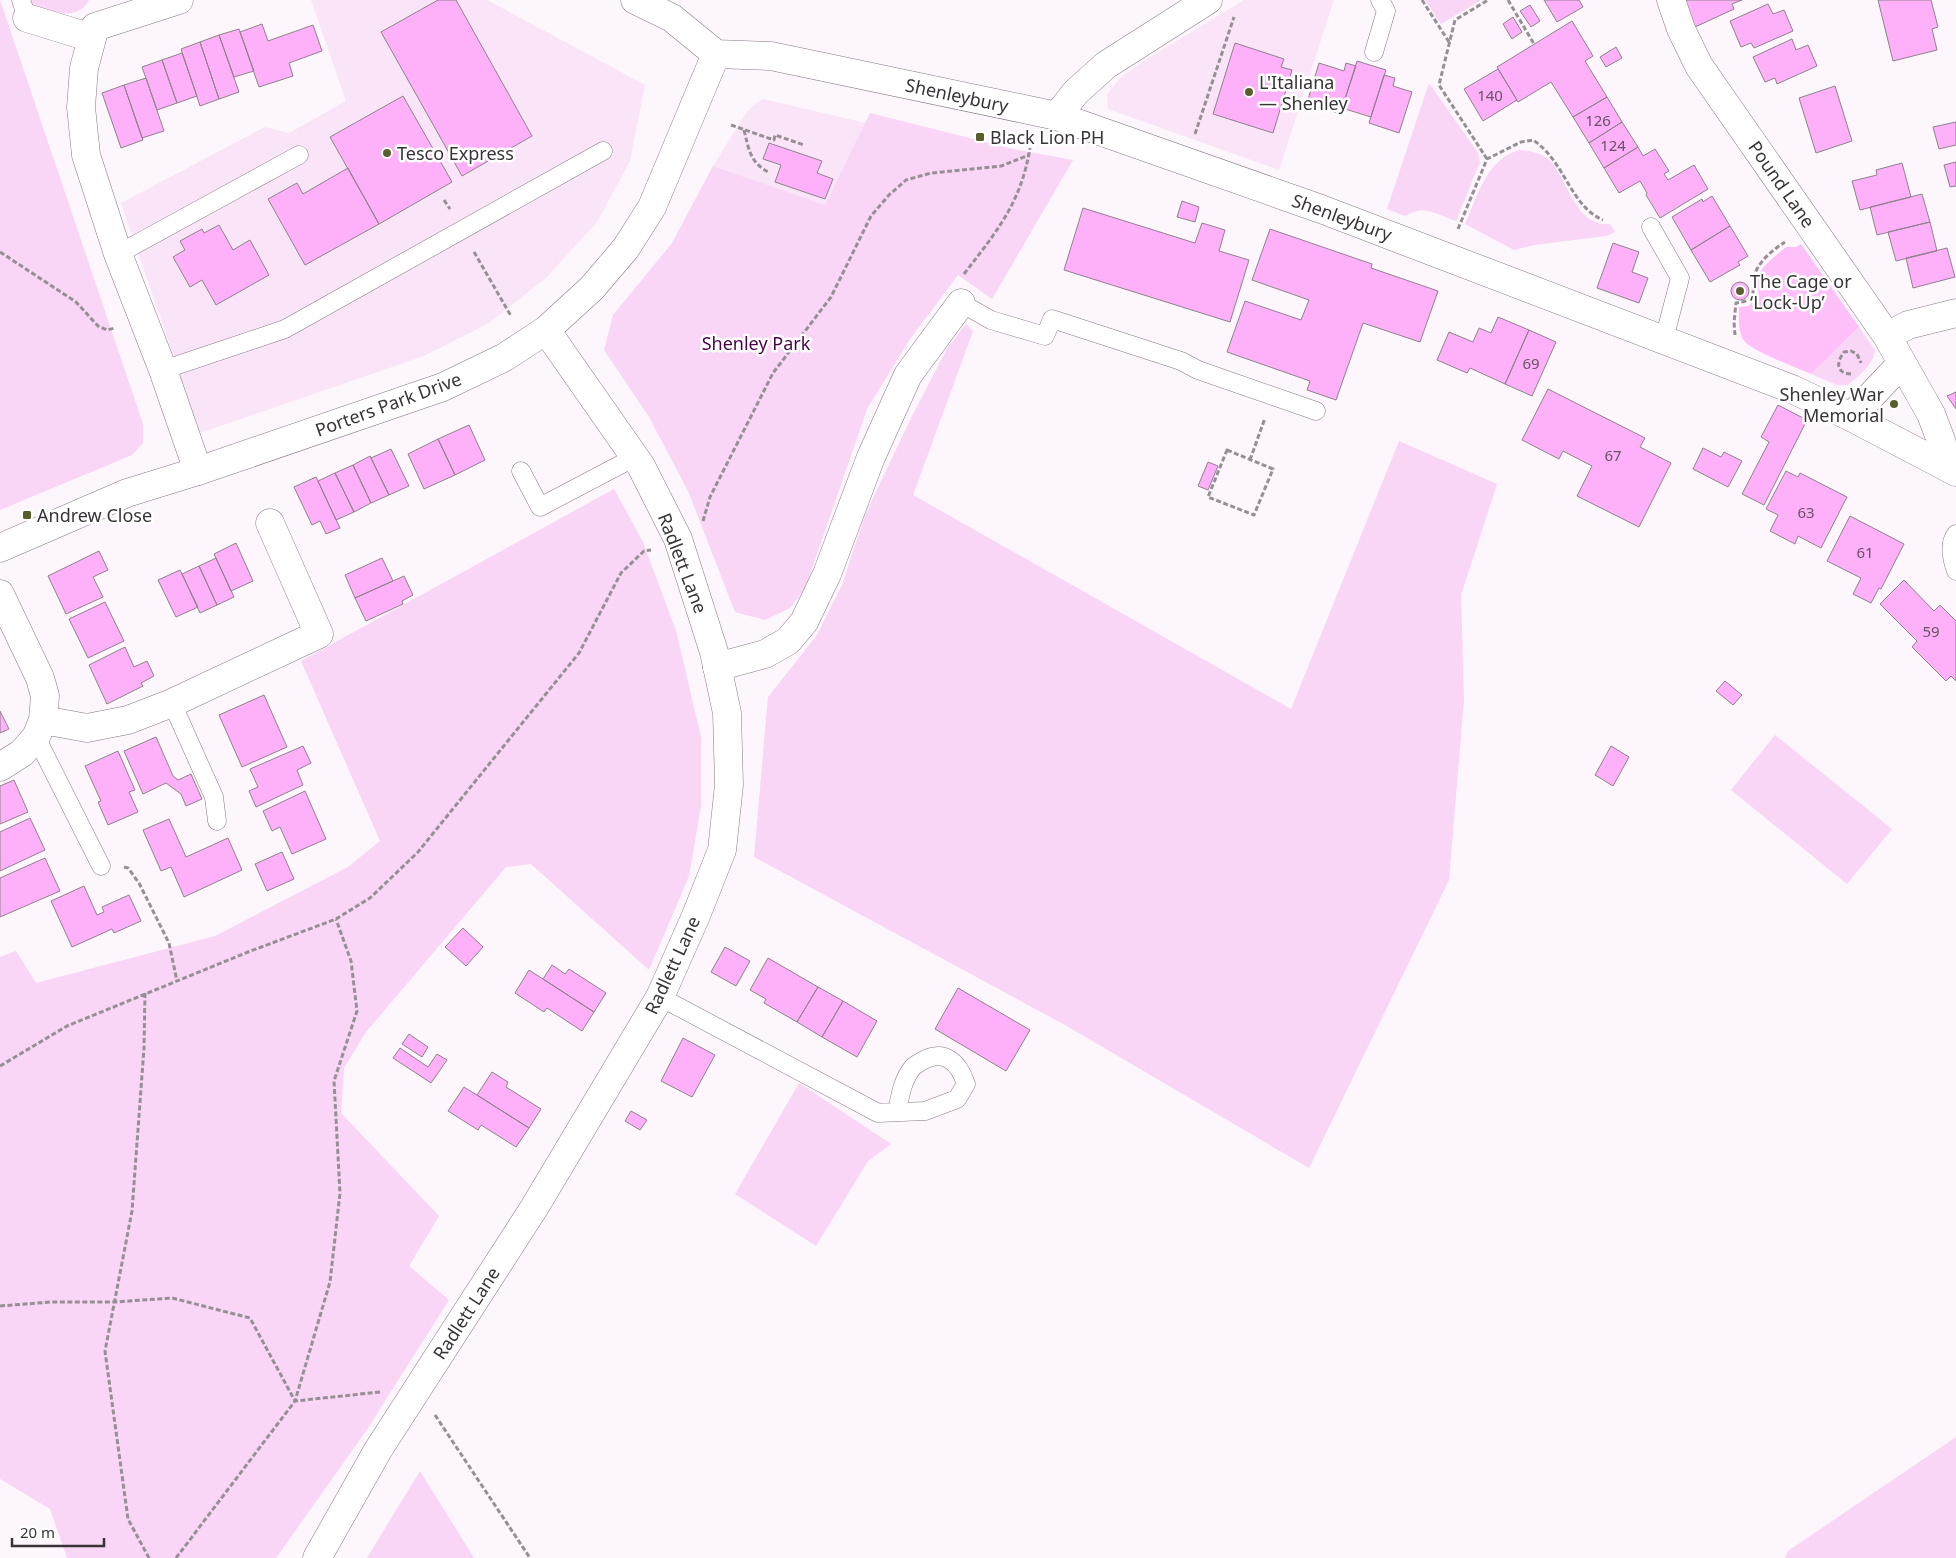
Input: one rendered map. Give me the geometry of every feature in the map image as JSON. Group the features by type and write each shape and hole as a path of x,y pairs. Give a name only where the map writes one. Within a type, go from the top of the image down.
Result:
{"street":[{"path":"178,0 95,27 84,68 81,106 86,155 118,254 163,370 198,471"},
{"path":"635,0 672,18 716,54"},
{"path":"1058,116 1076,92 1106,65 1208,0"},
{"name":"Pound Lane","path":"1671,0 1681,29 1699,66 1887,336 1931,414 1949,467"},
{"path":"24,9 92,38"},
{"name":"Shenleybury","path":"716,54 771,56 1058,116 1321,209 1792,389 1851,416 1949,467"},
{"name":"Porters Park Drive","path":"0,548 127,493 198,471 443,387 505,358 546,330 592,288 626,248 652,207 716,54"},
{"path":"718,668 765,654 788,641 804,622 827,574 871,457 908,376 961,303"},
{"path":"1887,336 1908,324 1956,313"},
{"name":"Radlett Lane","path":"317,1558 378,1450 534,1208 660,997 695,918 722,850 729,785 727,713 714,652 678,539 635,457 546,330"},
{"path":"1851,416 1902,363"},
{"path":"40,728 87,728 128,720 172,703 319,634 270,523"},
{"path":"0,594 40,678 44,696 40,728 22,753 0,766"}],"lane":[{"path":"1374,52 1386,12 1380,0"},
{"path":"163,370 285,329 603,151"},
{"path":"118,254 299,155"},
{"path":"1651,227 1680,278 1664,339"},
{"path":"961,303 991,320 1045,336 1052,319 1181,361 1198,370 1316,411"},
{"path":"521,471 540,507 635,457"},
{"path":"1956,534 1953,538 1951,554 1956,571"},
{"path":"172,703 214,797 217,822"},
{"path":"40,728 100,866"},
{"path":"660,997 878,1113 897,1112"}],"path":[{"path":"1422,0 1450,42"},
{"path":"1488,0 1455,20 1439,85 1488,159"},
{"path":"1508,0 1534,44"},
{"path":"1186,161 1236,10"},
{"path":"731,125 774,140 775,136 804,146"},
{"path":"744,129 753,161 770,173"},
{"path":"1446,256 1488,159 1521,142 1533,140 1544,147 1553,157 1584,207 1593,216 1603,220"},
{"path":"961,303 961,277 1013,206 1023,179 1030,148"},
{"path":"702,524 710,497 772,373 831,297 870,216 906,180 931,172 1001,166 1029,155"},
{"path":"444,200 511,316"},
{"path":"1735,337 1736,303 1745,302 1752,297 1754,291 1752,281 1757,268 1769,253 1789,239"},
{"path":"0,252 76,302 98,326 107,330 145,322"},
{"path":"1250,460 1273,396"},
{"path":"1227,450 1250,460 1272,469 1254,516 1208,497 1227,450"},
{"path":"0,1066 67,1026 145,993 336,920 370,898 418,852 579,653 620,573 644,551 657,548"},
{"path":"100,866 128,868 139,883 169,943 177,981"},
{"path":"176,1558 295,1401 330,1282 340,1193 334,1082 356,1011 351,961 336,920"},
{"path":"145,993 144,1048 132,1211 106,1351 128,1519 149,1558"},
{"path":"0,1306 51,1302 115,1302 172,1298 250,1318 295,1401"},
{"path":"418,1389 530,1558"},
{"path":"295,1401 388,1391"}],"shaded area":[{"path":"311,0 487,0 645,85 630,161 597,222 547,277 489,323 424,356 200,433 121,203 265,127 289,133 346,101"},
{"path":"1244,0 1334,0 1279,170 1108,109 1107,94 1121,77 1150,57"},
{"path":"763,99 866,123 825,205 713,166 746,113"},
{"path":"1801,244 1859,327 1811,374 1746,343 1742,338 1739,327 1739,307 1748,306 1757,297 1758,275 1786,247 1796,247"}],"green space":[{"path":"0,0 143,424 143,443 132,455 0,510"},
{"path":"27,0 89,0 84,7 77,11 61,13 28,4"},
{"path":"1425,0 1481,0 1441,24"},
{"path":"1429,83 1478,153 1480,162 1456,221 1425,210 1412,212 1405,216 1387,209"},
{"name":"Shenley Park","path":"870,113 1013,149 1073,160 992,299 958,275 910,339 867,409 805,589 790,608 765,620 735,612 688,491 649,417 604,350 613,315 672,243 713,166 825,205"},
{"path":"1519,150 1536,153 1548,159 1581,211 1589,219 1598,223 1610,224 1615,232 1606,236 1534,245 1514,250 1465,224 1479,190 1491,170 1498,162"},
{"path":"966,324 973,331 913,495 1291,709 1399,441 1497,484 1461,595 1464,700 1449,880 1309,1168 1065,1025 754,857 768,697 817,635 842,585 865,515 910,420 948,347"},
{"path":"1859,327 1875,350 1871,361 1861,374 1848,385 1837,385 1811,374"},
{"path":"614,489 643,542 676,631 701,737 701,806 689,876 649,970 531,864 506,867 366,1032 344,1068 341,1113 439,1216 409,1266 449,1300 366,1431 276,1558 67,1558 50,1509 0,1479 0,957 16,951 36,983 215,936 348,867 380,841 301,661"},
{"path":"1775,735 1892,829 1847,884 1731,790"},
{"path":"799,1083 891,1144 868,1161 816,1246 735,1194"},
{"path":"1956,1437 1956,1558 1785,1558 1788,1551"},
{"path":"420,1471 474,1558 367,1558"}],"building":[{"path":"438,0 456,0 532,136 462,176 381,32"},
{"path":"1544,0 1579,0 1583,7 1557,22"},
{"path":"1742,0 1732,4 1734,9 1695,27 1684,1"},
{"path":"1878,0 1931,0 1938,27 1932,29 1937,50 1893,61"},
{"path":"1768,4 1773,14 1784,10 1793,31 1754,48 1751,43 1741,47 1730,21"},
{"path":"1530,5 1540,21 1531,27 1520,11"},
{"path":"1513,17 1522,32 1512,39 1503,24"},
{"path":"1572,21 1593,56 1585,61 1607,97 1573,117 1551,82 1518,102 1497,67"},
{"path":"262,24 268,41 313,25 322,51 289,63 293,76 259,87 240,32"},
{"path":"239,29 254,71 234,77 219,35"},
{"path":"219,35 239,92 219,99 200,42"},
{"path":"1792,39 1796,50 1808,45 1817,66 1777,84 1775,78 1765,82 1753,57"},
{"path":"200,42 219,99 200,106 181,49"},
{"path":"1235,43 1284,59 1281,67 1292,70 1273,133 1213,114"},
{"path":"1616,47 1622,58 1606,67 1600,57"},
{"path":"182,53 197,96 177,103 162,60"},
{"path":"162,60 177,103 157,110 142,67"},
{"path":"1357,61 1386,70 1371,117 1342,108"},
{"path":"1319,63 1344,71 1346,63 1356,66 1340,114 1307,103"},
{"path":"1498,69 1517,100 1483,121 1464,89"},
{"path":"1384,75 1395,78 1393,86 1412,92 1399,133 1369,123"},
{"path":"146,78 164,131 142,138 124,85"},
{"path":"124,85 143,140 121,148 102,93"},
{"path":"1835,86 1852,141 1816,153 1799,98"},
{"name":"Tesco Express","path":"403,96 452,182 379,224 330,137"},
{"path":"1607,97 1622,122 1589,143 1573,117"},
{"path":"1622,122 1638,147 1604,168 1589,143"},
{"path":"1956,122 1956,145 1939,149 1933,127"},
{"path":"769,143 822,161 817,173 833,179 825,199 775,182 781,165 763,159"},
{"path":"1638,147 1643,156 1655,149 1669,171 1664,174 1668,180 1694,165 1708,189 1660,218 1640,181 1619,193 1604,168"},
{"path":"1956,162 1956,186 1950,187 1944,165"},
{"path":"1902,163 1911,197 1860,210 1852,181 1877,175 1876,170"},
{"path":"348,168 379,224 305,265 268,199 297,183 303,194"},
{"path":"1922,194 1930,222 1877,235 1870,207"},
{"path":"1712,196 1730,226 1691,250 1672,217 1702,199 1703,202"},
{"path":"1182,201 1199,207 1195,222 1177,217"},
{"path":"1083,208 1195,243 1202,223 1225,230 1219,251 1249,260 1230,322 1064,270"},
{"path":"1930,222 1937,251 1896,261 1888,232"},
{"path":"219,225 233,250 250,240 269,275 216,305 202,280 190,287 173,257 185,250 180,241 202,229 204,233"},
{"path":"1730,226 1748,256 1738,262 1740,265 1710,282 1691,250"},
{"path":"1270,229 1372,264 1371,268 1438,291 1420,342 1363,323 1336,400 1307,390 1310,381 1227,352 1245,301 1301,320 1309,300 1252,280"},
{"path":"1613,243 1639,252 1632,272 1648,278 1639,303 1597,288"},
{"path":"1947,248 1955,277 1913,288 1906,258"},
{"name":"The Cage or ‘Lock-Up’","path":"1740,282 1746,285 1749,291 1746,297 1740,300 1734,297 1731,291 1734,285"},
{"path":"1498,317 1529,330 1505,384 1470,368 1467,373 1437,360 1449,332 1473,342 1479,328 1491,333"},
{"path":"1529,330 1556,342 1532,396 1505,384"},
{"path":"1548,389 1645,438 1640,447 1671,463 1639,527 1577,496 1592,466 1563,451 1559,459 1522,440"},
{"path":"1956,392 1956,409 1947,396"},
{"path":"1778,405 1807,420 1764,505 1742,494 1769,442 1761,437"},
{"path":"469,425 485,460 455,475 438,439"},
{"path":"438,439 455,475 424,489 408,454"},
{"path":"1703,448 1721,457 1724,452 1742,461 1728,487 1693,469"},
{"path":"391,449 409,486 389,495 371,458"},
{"path":"370,456 389,495 371,503 353,465"},
{"path":"1208,462 1218,466 1208,490 1198,486"},
{"path":"353,465 371,503 354,512 335,473"},
{"path":"1786,471 1798,477 1800,473 1847,497 1821,548 1798,536 1795,544 1770,531 1778,515 1766,509"},
{"path":"335,473 354,512 336,520 318,481"},
{"path":"316,477 340,528 326,534 320,521 312,525 294,487"},
{"path":"1850,516 1904,544 1881,589 1879,588 1871,603 1853,594 1861,578 1827,561"},
{"path":"236,543 253,581 231,591 214,554"},
{"path":"99,551 108,570 93,577 103,597 66,614 48,576"},
{"path":"216,558 234,597 217,605 199,566"},
{"path":"382,558 393,581 355,598 345,575"},
{"path":"199,566 217,605 200,613 182,574"},
{"path":"180,570 198,607 176,617 158,580"},
{"path":"404,576 413,595 402,601 403,604 366,621 355,598"},
{"path":"1904,580 1934,611 1940,605 1956,621 1956,681 1951,676 1946,681 1912,647 1917,641 1880,604"},
{"path":"105,602 124,641 88,658 69,619"},
{"path":"125,647 134,667 147,661 154,676 141,683 143,686 107,704 89,665"},
{"path":"1725,681 1742,695 1733,705 1716,691"},
{"path":"264,695 287,747 242,767 219,715"},
{"path":"0,711 9,729 0,733"},
{"path":"156,737 173,776 178,780 191,774 202,799 186,806 181,794 166,783 143,794 124,751"},
{"path":"303,746 311,763 297,770 303,785 256,807 249,791 258,787 250,769"},
{"path":"1611,746 1629,757 1613,786 1595,775"},
{"path":"118,751 135,790 129,792 138,812 108,825 98,802 101,801 85,766"},
{"path":"14,780 28,812 0,824 0,786"},
{"path":"305,791 326,839 292,854 280,827 272,831 263,811"},
{"path":"30,818 45,850 0,871 0,832"},
{"path":"169,819 186,857 228,838 242,870 184,897 171,867 161,871 143,830"},
{"path":"282,852 294,879 267,891 255,864"},
{"path":"45,858 60,891 0,917 0,878"},
{"path":"84,886 97,915 104,912 102,907 129,895 141,921 114,933 112,929 72,947 51,901"},
{"path":"463,928 483,947 466,966 445,947"},
{"path":"725,947 750,961 736,986 711,972"},
{"path":"768,958 818,987 797,1022 764,1003 766,999 750,990"},
{"path":"552,965 565,974 569,969 606,993 594,1012 543,979"},
{"path":"529,970 594,1012 582,1031 547,1008 544,1012 515,993"},
{"path":"818,987 843,1001 822,1037 797,1022"},
{"path":"958,988 1030,1030 1006,1071 935,1029"},
{"path":"843,1001 877,1021 857,1057 822,1037"},
{"path":"409,1034 428,1047 422,1057 402,1044"},
{"path":"683,1038 715,1055 692,1097 661,1081"},
{"path":"400,1048 428,1067 437,1054 447,1060 431,1083 393,1058"},
{"path":"492,1072 508,1082 506,1087 541,1109 529,1128 477,1095"},
{"path":"464,1087 529,1128 516,1147 481,1125 478,1130 448,1111"},
{"path":"631,1111 647,1120 640,1130 625,1121"}],"place":[{"name":"L'Italiana — Shenley","path":"1249,92"},
{"name":"Black Lion PH","path":"980,137"},
{"name":"Tesco Express","path":"387,153"},
{"name":"The Cage or ‘Lock-Up’","path":"1740,291"},
{"name":"Shenley War Memorial","path":"1894,404"},
{"name":"Andrew Close","path":"27,515"}]}
